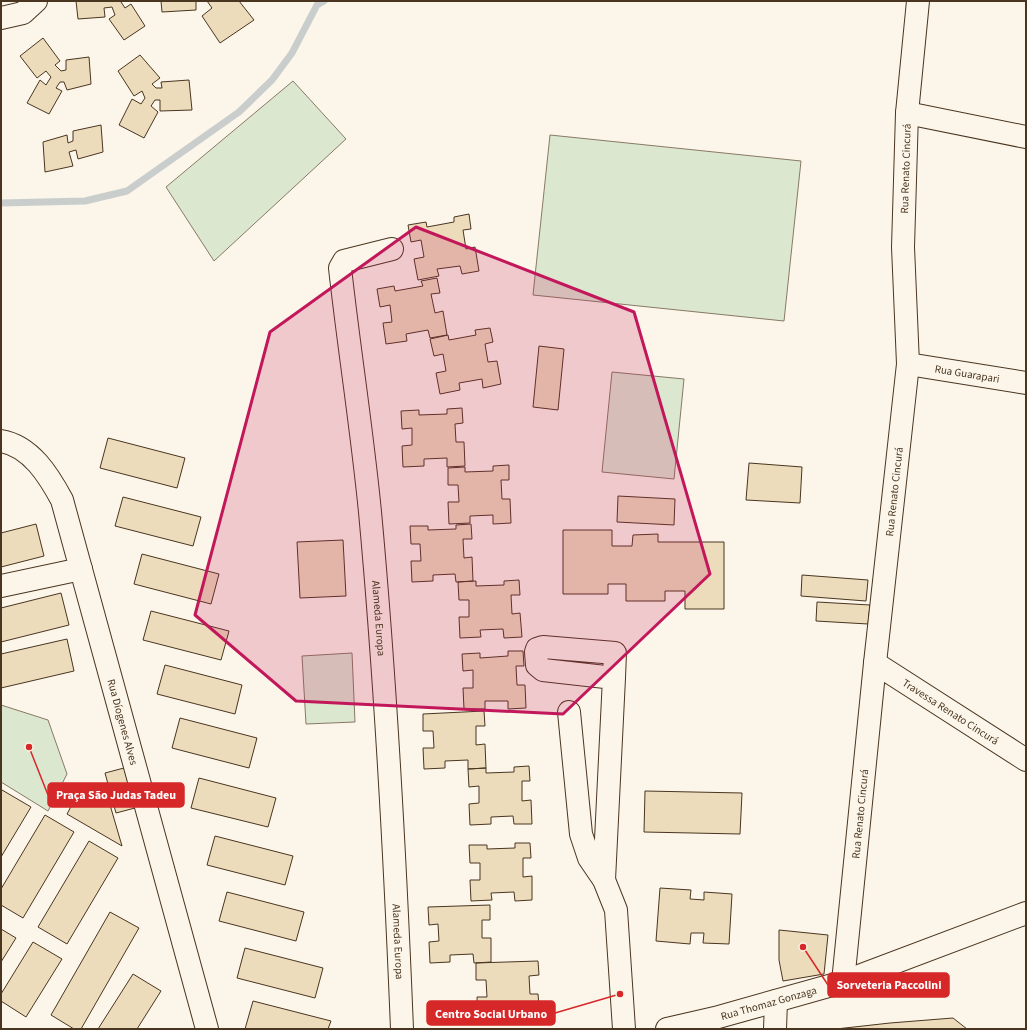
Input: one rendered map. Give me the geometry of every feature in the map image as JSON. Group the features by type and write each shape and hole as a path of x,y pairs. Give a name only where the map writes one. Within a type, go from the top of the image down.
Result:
{"street":[{"path":"5,12 23,13 36,1"},
{"name":"Rua Renato Cincurá","path":"843,982 875,663 908,364 903,247 907,113 918,1"},
{"path":"907,113 1026,137"},
{"name":"Alameda Europa","path":"392,249 344,261 340,268 360,415 378,603 393,831 402,1029"},
{"name":"Rua Guarapari","path":"908,364 1026,383"},
{"name":"Rua Díogenes Alves","path":"1,441 9,442 23,450 49,477 62,500 206,1029"},
{"path":"1,586 81,569"},
{"name":"Travessa Renato Cincurá","path":"875,663 1026,760"},
{"path":"604,880 614,678"},
{"path":"569,712 581,834 589,858 604,880 616,910 624,1029"},
{"name":"Rua Thomaz Gonzaga","path":"667,1029 715,1018 843,982 1026,913"},
{"path":"775,1029 776,1001"}],"highlighted area":[{"path":"416,227 634,312 710,574 563,714 296,701 195,615 270,332"}],"green space":[{"path":"293,81 346,139 214,261 166,187"},
{"path":"550,135 801,161 784,321 533,295"},
{"path":"612,372 684,379 674,479 602,472"},
{"path":"352,653 355,722 306,724 302,656"},
{"path":"1,705 48,720 67,774 48,811 1,782"}],"building":[{"path":"76,1 122,1 121,2 125,8 131,4 145,26 124,40 109,19 115,15 112,7 104,8 105,17 78,19"},
{"path":"161,1 196,1 196,10 162,12"},
{"path":"207,1 239,1 254,20 220,43 202,16 212,8"},
{"path":"43,38 60,61 55,65 61,71 66,70 66,60 89,57 91,84 67,90 64,82 60,82 56,88 62,91 49,114 27,103 40,80 46,85 51,77 46,71 37,78 20,56"},
{"path":"140,55 160,78 152,84 156,88 162,88 161,82 189,80 192,110 160,111 160,100 155,100 151,106 158,112 144,138 119,125 132,99 141,104 145,98 142,91 134,96 118,71"},
{"path":"101,125 103,152 78,159 76,150 69,152 73,166 45,172 43,142 67,135 68,143 73,141 73,131"},
{"path":"469,214 471,229 463,230 466,249 475,247 479,271 462,274 460,266 437,269 439,276 418,280 414,259 424,257 421,240 411,242 408,225 426,222 427,227 454,222 454,217"},
{"path":"437,278 440,293 431,294 435,313 443,311 447,335 430,338 428,330 406,334 407,341 386,344 383,323 392,322 390,305 380,307 377,289 394,286 395,291 423,286 421,281"},
{"path":"490,328 493,342 485,344 488,362 497,361 501,384 483,388 482,379 459,383 460,390 440,394 436,373 446,371 443,354 434,356 430,339 448,335 449,340 476,335 475,330"},
{"path":"539,346 564,349 558,410 533,407"},
{"path":"462,408 463,423 455,424 456,442 464,442 465,466 447,467 447,458 424,459 424,466 403,467 402,446 412,445 412,428 402,429 401,411 419,410 419,415 447,414 447,409"},
{"path":"108,438 185,458 177,488 100,468"},
{"path":"749,463 802,467 800,503 746,500"},
{"path":"509,465 509,480 501,480 502,499 510,499 511,523 493,524 493,515 470,516 470,523 449,524 448,502 459,502 458,485 448,485 448,468 465,467 465,472 493,471 493,466"},
{"path":"618,496 675,499 674,525 617,522"},
{"path":"123,497 201,517 193,546 115,526"},
{"path":"36,524 44,556 1,567 1,533"},
{"path":"471,524 472,539 463,539 464,558 472,557 473,581 456,582 455,574 433,575 433,581 412,582 411,561 421,561 420,544 411,544 410,526 428,526 428,530 456,529 456,525"},
{"path":"563,530 612,530 612,546 632,546 633,535 658,534 658,542 724,542 724,609 685,609 685,591 665,591 665,601 626,601 626,584 608,584 608,594 563,594"},
{"path":"343,540 346,596 300,598 297,542"},
{"path":"142,554 219,574 211,604 134,584"},
{"path":"802,575 868,580 866,601 801,596"},
{"path":"519,580 520,595 511,595 512,614 520,613 522,637 504,638 503,629 480,630 481,637 460,638 459,617 469,617 469,600 459,600 458,582 476,581 476,586 504,585 504,581"},
{"path":"61,593 69,625 1,642 1,608"},
{"path":"817,602 870,605 868,624 816,621"},
{"path":"151,611 229,631 221,660 143,640"},
{"path":"67,639 74,671 1,688 1,654"},
{"path":"508,651 523,651 524,666 516,666 517,685 525,685 526,708 508,709 508,701 485,701 485,709 464,709 463,688 473,688 473,670 463,671 462,654 480,653 480,658 508,656"},
{"path":"165,665 242,685 235,714 157,694"},
{"path":"484,711 485,726 476,726 476,745 485,744 486,768 468,769 468,760 445,761 445,768 424,769 423,748 434,748 433,731 423,731 423,714"},
{"path":"180,718 257,738 249,768 172,748"},
{"path":"529,766 530,781 522,781 522,801 531,800 532,824 514,824 513,816 491,817 491,824 470,825 469,804 479,803 479,786 469,787 468,769 486,768 486,773 514,772 514,767"},
{"path":"124,768 135,808 116,813 105,773"},
{"path":"199,778 276,798 268,827 191,808"},
{"path":"83,784 108,798 122,846 67,814"},
{"path":"2,790 31,807 1,857 1,792"},
{"path":"645,791 742,793 740,834 644,832"},
{"path":"45,815 74,832 23,918 1,905 1,889"},
{"path":"215,836 293,856 285,885 207,865"},
{"path":"89,841 118,858 67,944 38,927"},
{"path":"515,843 530,843 531,858 523,858 523,877 532,876 532,900 515,901 514,892 491,893 492,900 471,901 470,880 480,880 480,863 470,863 469,845 487,845 487,849 515,848"},
{"path":"660,888 691,890 690,899 704,900 704,892 732,894 729,944 703,943 704,933 691,933 690,944 656,941"},
{"path":"227,892 304,912 296,941 219,921"},
{"path":"490,905 490,920 482,920 482,938 491,938 491,962 474,963 473,954 450,955 450,962 430,963 429,942 439,941 438,924 429,925 428,907"},
{"path":"110,912 139,928 81,1029 74,1029 51,1015"},
{"path":"1,929 16,938 1,962"},
{"path":"779,930 828,935 824,974 783,981 779,960"},
{"path":"33,942 62,959 26,1017 1,1001 1,994"},
{"path":"245,948 323,968 315,998 237,978"},
{"path":"538,961 539,975 529,976 530,994 538,994 540,1017 522,1018 521,1010 498,1011 498,1018 478,1018 477,997 487,997 486,980 476,980 476,963"},
{"path":"133,974 161,991 137,1029 98,1029"},
{"path":"253,1001 331,1021 328,1029 245,1029"},
{"path":"953,1018 967,1029 836,1029 890,1023"}],"waterway":[{"path":"1,203 85,201 127,191 239,112 272,80 292,53 317,5 324,1"}],"place":[{"name":"Praça São Judas Tadeu","path":"29,747"},
{"name":"Sorveteria Paccolini","path":"803,947"},
{"name":"Centro Social Urbano","path":"620,994"}]}
